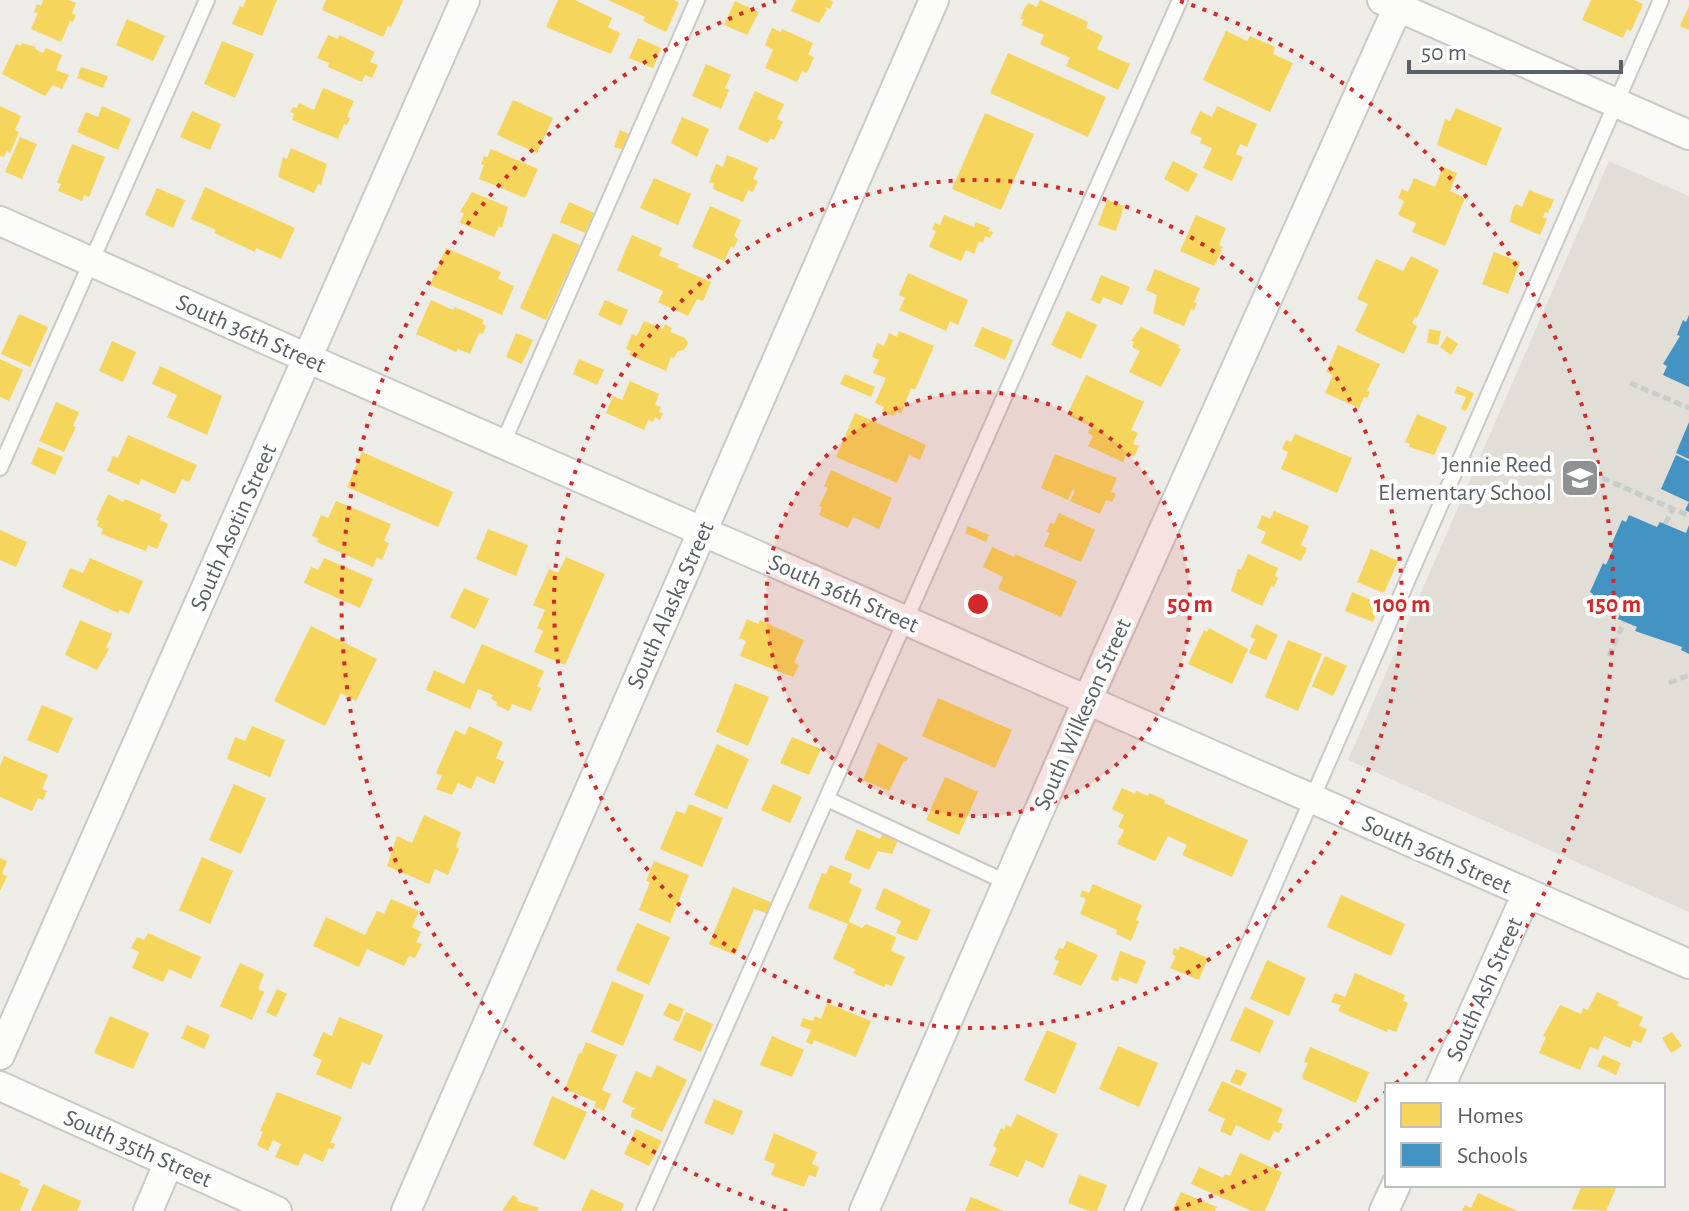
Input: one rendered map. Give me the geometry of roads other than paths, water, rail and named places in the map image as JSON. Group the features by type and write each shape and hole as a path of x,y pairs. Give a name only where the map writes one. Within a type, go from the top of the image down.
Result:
{"street":[{"name":"South Asotin Street","path":"0,1055 465,0"},
{"name":"South Alaska Street","path":"406,1211 934,0"},
{"path":"1394,2 1689,135"},
{"name":"South Wilkeson Street","path":"864,1211 1394,2"},
{"name":"South 36th Street","path":"0,221 1689,964"},
{"name":"South Ash Street","path":"1442,1083 1527,893"},
{"name":"South 35th Street","path":"0,1086 277,1211"},
{"path":"148,1211 169,1162"},
{"path":"1384,1211 1395,1187"}],"lane":[{"path":"0,468 207,0"},
{"path":"503,443 697,0"},
{"path":"644,1211 1180,0"},
{"path":"1132,1211 1661,0"},
{"path":"827,799 1008,883"}],"place":[{"name":"Jennie Reed Elementary School","path":"1580,478"}]}
